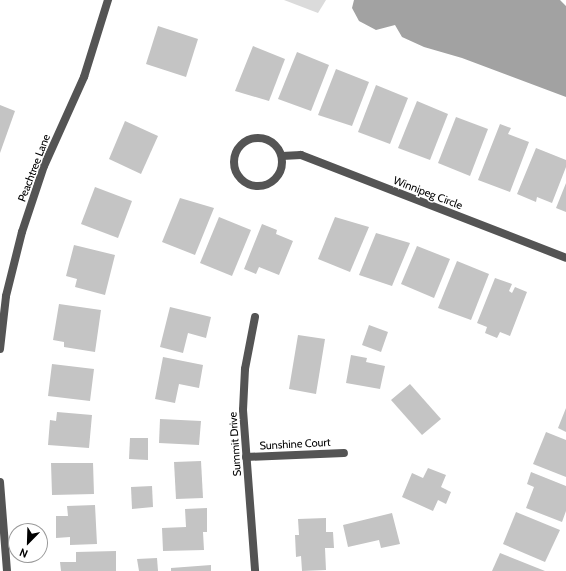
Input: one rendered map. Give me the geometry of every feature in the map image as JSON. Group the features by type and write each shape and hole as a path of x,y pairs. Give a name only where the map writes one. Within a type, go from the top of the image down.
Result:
{"street":[{"name":"Peachtree Lane","path":"0,349 6,296 22,232 44,166 84,77 108,0"},
{"path":"253,139 267,140 274,144 282,156 279,172 275,179 260,186 244,181 235,168 236,152 246,141 253,139"},
{"name":"Winnipeg Circle","path":"282,156 301,155 566,258"},
{"name":"Summit Drive","path":"255,317 245,368 243,410 255,571"},
{"name":"Sunshine Court","path":"246,457 344,453"},
{"path":"0,482 5,567"}],"shaded area":[{"path":"284,0 326,0 318,13"},
{"path":"354,0 560,0 566,6 566,97 462,58 424,47 402,37 395,25 376,30 359,21 352,8"}],"building":[{"path":"158,26 198,39 186,77 146,64"},
{"path":"253,46 285,59 269,101 235,91"},
{"path":"297,52 329,65 311,111 278,99"},
{"path":"336,69 369,82 352,126 318,115"},
{"path":"376,85 408,98 390,144 358,132"},
{"path":"417,101 448,114 430,160 398,148"},
{"path":"0,105 15,111 0,153"},
{"path":"456,117 488,129 470,176 438,163"},
{"path":"125,121 158,136 141,174 109,159"},
{"path":"500,124 511,128 508,134 529,142 510,192 478,180"},
{"path":"536,148 566,160 566,167 552,203 537,197 536,202 517,194"},
{"path":"566,183 566,212 556,208"},
{"path":"95,187 132,201 118,238 81,224"},
{"path":"180,198 214,208 195,255 162,242"},
{"path":"219,217 251,230 232,276 200,263"},
{"path":"335,217 369,227 350,272 318,259"},
{"path":"262,224 277,230 276,234 293,241 279,275 259,267 256,274 244,269"},
{"path":"376,233 410,243 392,286 359,275"},
{"path":"74,245 115,255 105,295 75,287 77,279 66,276"},
{"path":"417,246 450,259 434,298 401,284"},
{"path":"457,261 489,274 471,320 438,308"},
{"path":"495,278 512,284 509,291 512,293 515,287 527,292 510,336 500,332 497,338 485,333 487,327 477,323"},
{"path":"59,304 101,310 95,352 64,347 64,342 53,340"},
{"path":"170,307 211,317 206,338 188,333 183,353 160,347"},
{"path":"369,325 388,332 381,352 362,345"},
{"path":"298,335 325,339 316,394 289,389"},
{"path":"351,355 367,358 366,362 385,366 380,389 346,383"},
{"path":"163,357 203,365 199,388 179,384 175,403 155,399"},
{"path":"52,364 94,369 90,401 48,396"},
{"path":"410,384 441,419 422,435 391,400"},
{"path":"566,408 566,432 558,428"},
{"path":"57,412 92,415 89,448 48,445 50,420 56,421"},
{"path":"160,419 201,421 199,445 159,443"},
{"path":"546,432 566,440 566,477 533,464"},
{"path":"130,438 148,438 148,460 129,459"},
{"path":"201,461 203,498 176,499 174,462"},
{"path":"51,463 93,463 94,494 52,495"},
{"path":"428,468 446,475 441,487 451,492 446,504 438,500 433,511 402,497 412,473 423,478"},
{"path":"531,472 566,486 566,511 562,522 526,508 534,487 527,484"},
{"path":"152,486 153,507 132,509 131,487"},
{"path":"95,505 97,544 70,545 70,537 56,538 56,516 68,516 67,506"},
{"path":"207,508 207,532 203,532 204,550 163,551 162,528 186,527 185,509"},
{"path":"516,512 560,530 545,562 503,544"},
{"path":"392,513 400,544 381,548 379,540 348,547 343,525"},
{"path":"326,518 326,532 333,532 334,548 325,548 326,570 302,571 301,556 296,557 295,535 299,535 298,519"},
{"path":"116,551 116,571 61,571 60,562 76,562 76,552"},
{"path":"500,553 545,571 492,571"},
{"path":"157,558 158,571 139,571 137,559"},
{"path":"211,565 211,571 171,571 171,568"}]}
